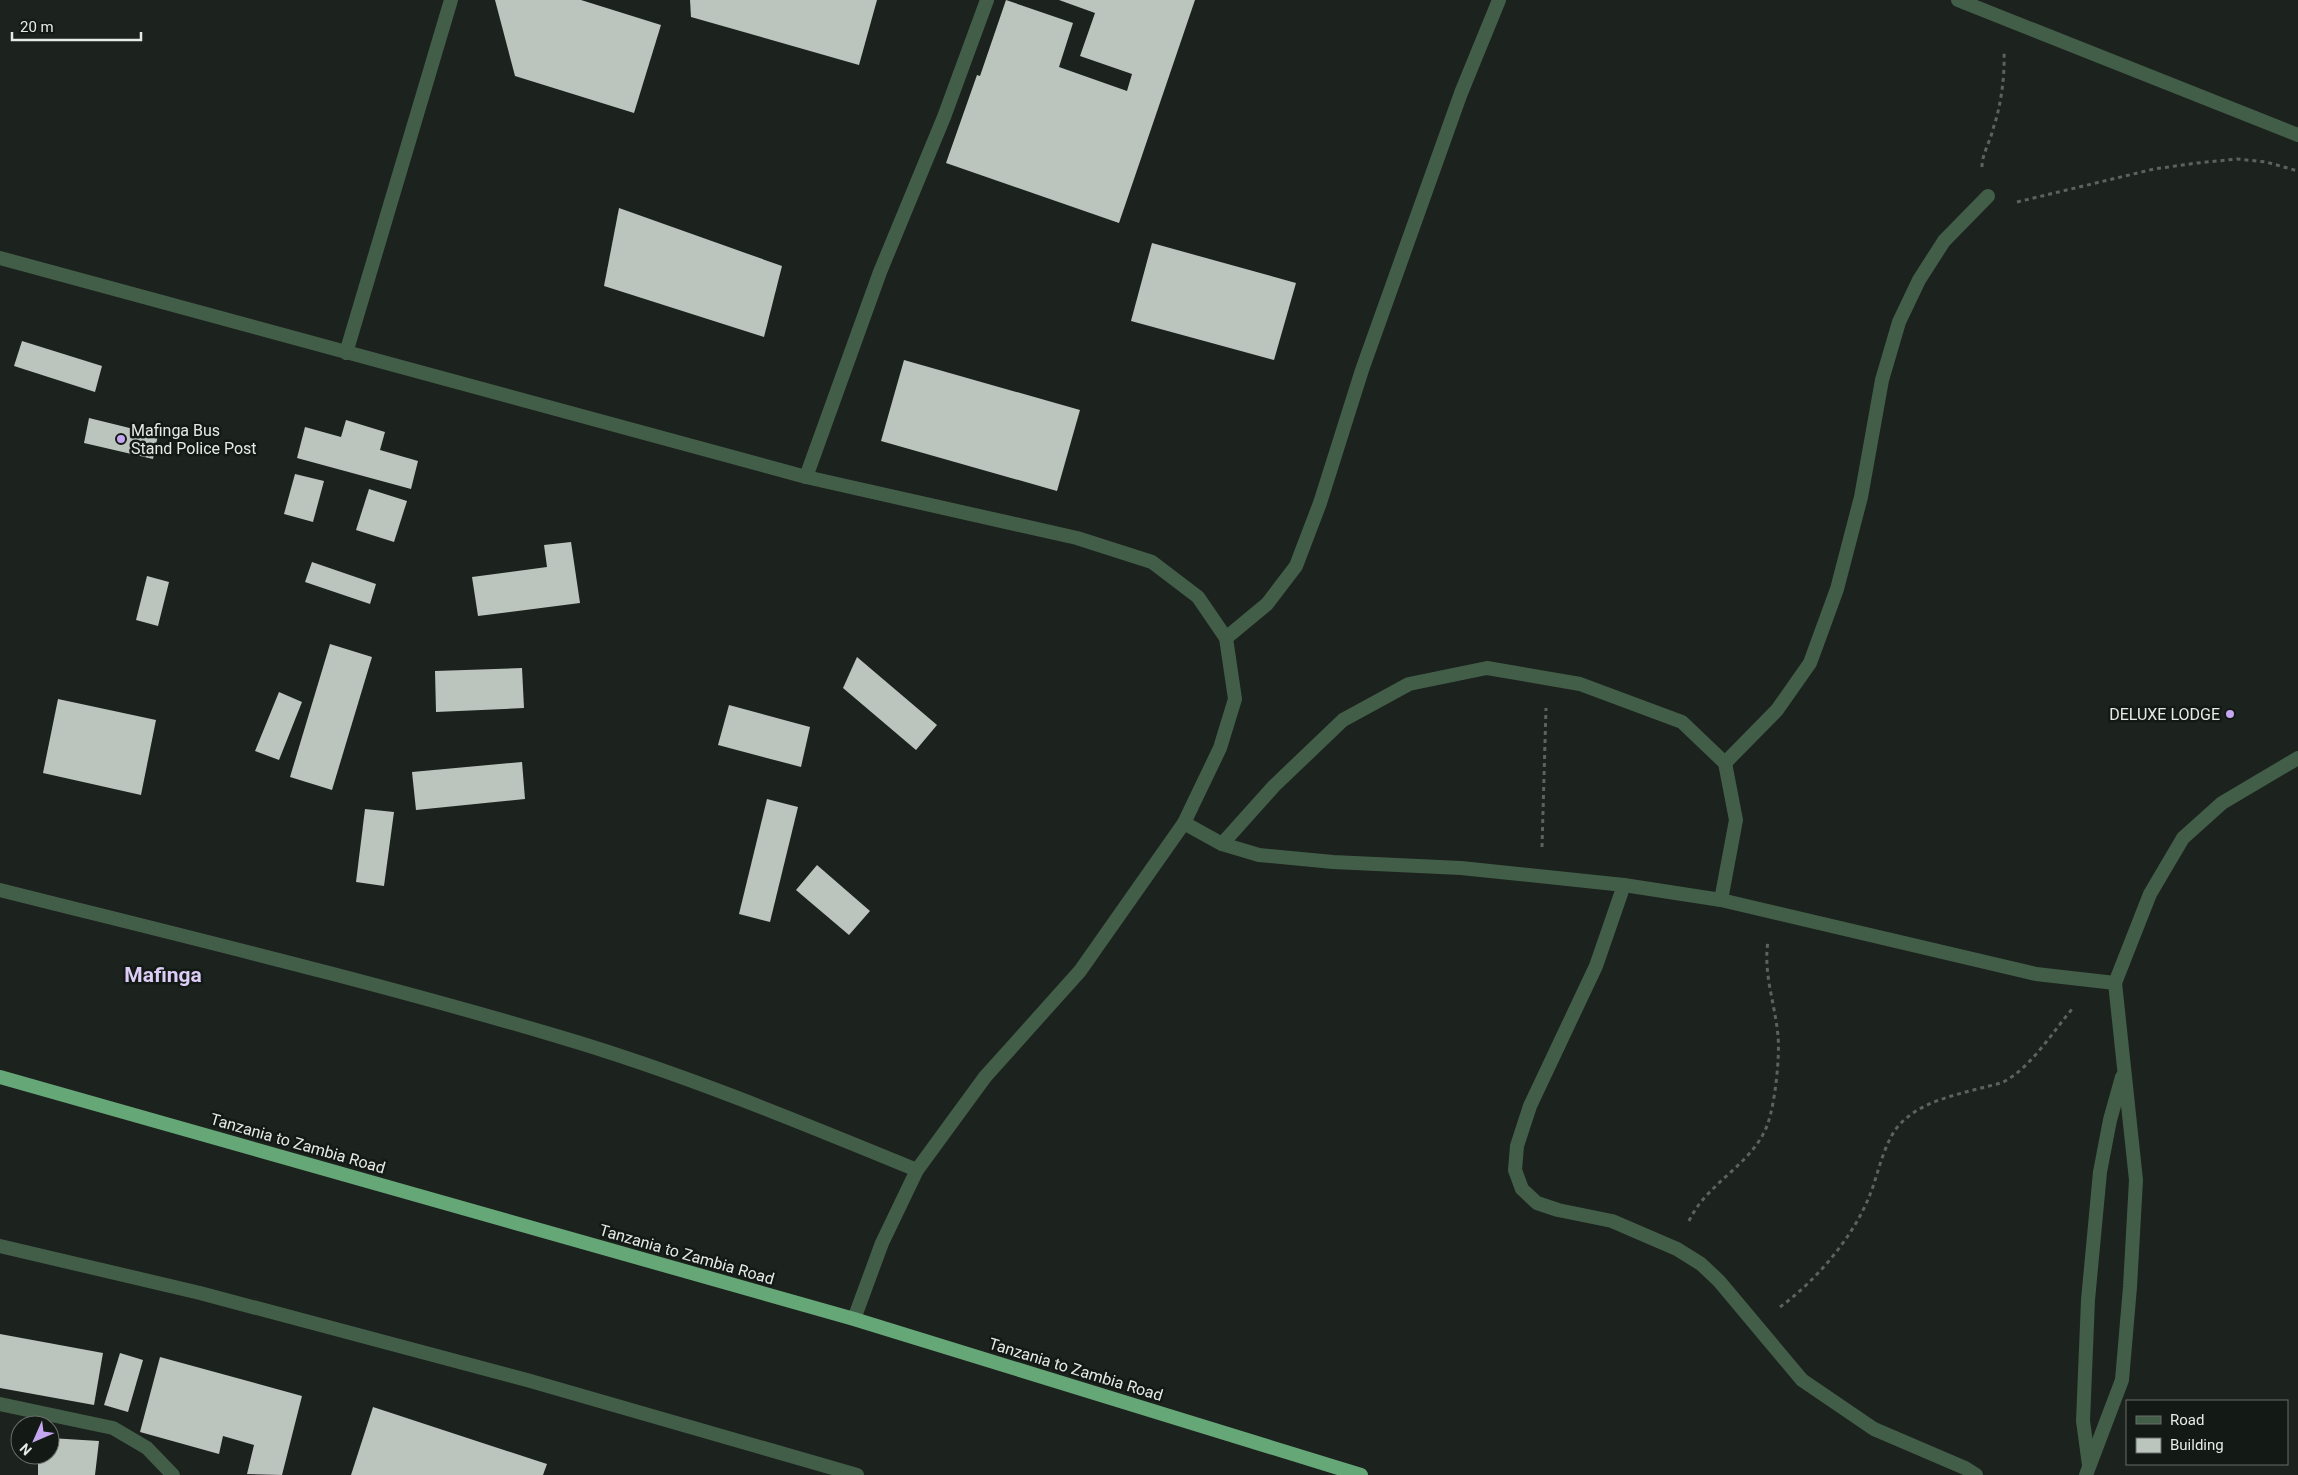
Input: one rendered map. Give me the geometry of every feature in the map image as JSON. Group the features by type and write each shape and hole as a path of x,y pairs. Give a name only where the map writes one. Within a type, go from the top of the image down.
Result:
{"highway":[{"name":"Tanzania to Zambia Road","path":"0,1077 854,1319 1361,1475"}],"street":[{"path":"346,353 451,0"},
{"path":"806,477 880,272 944,117 987,0"},
{"path":"1226,638 1267,604 1296,566 1320,503 1362,370 1461,93 1498,0"},
{"path":"1958,0 2298,135"},
{"path":"1724,763 1777,710 1810,663 1838,589 1861,497 1882,380 1898,322 1919,280 1944,240 1988,196"},
{"path":"0,258 806,477 1077,538 1152,562 1198,597 1226,638 1235,699 1220,748 1184,823 1080,971 985,1077 918,1170 882,1243 854,1319"},
{"path":"1222,844 1274,786 1343,720 1409,684 1488,668 1580,684 1682,722 1724,763 1736,820 1721,900"},
{"path":"2088,1471 2122,1380 2136,1180 2115,983 2150,894 2183,838 2222,802 2298,758"},
{"path":"1184,823 1222,844 1259,855 1333,862 1461,868 1624,885 1721,900 1951,956 2036,974 2115,983"},
{"path":"1624,885 1596,966 1530,1106 1517,1146 1515,1170 1522,1189 1538,1203 1558,1210 1612,1221 1677,1249 1701,1264 1719,1281 1802,1380 1874,1429 1965,1468 1976,1475"},
{"path":"0,890 287,962 562,1038 744,1099 918,1170"},
{"path":"2088,1471 2082,1421 2093,1235 2102,1163 2110,1120 2124,1070"},
{"path":"0,1246 209,1296 527,1380 857,1475"},
{"path":"0,1404 113,1428 147,1448 173,1475"}],"path":[{"path":"2003,18 2005,57 2001,92 1994,128 1982,160 1982,185 1988,196 2005,204 2154,169 2237,159 2266,162 2298,171"},
{"path":"1541,875 1546,755 1546,678"},
{"path":"1677,1249 1695,1210 1712,1188 1756,1146 1768,1123 1776,1082 1778,1036 1768,980 1766,954 1772,912"},
{"path":"1756,1324 1798,1294 1841,1246 1861,1216 1883,1154 1900,1124 1918,1108 1944,1097 2003,1082 2018,1072 2096,980"}],"building":[{"path":"495,0 581,0 661,25 634,113 515,76"},
{"path":"690,0 877,0 859,65 691,17"},
{"path":"1006,0 1073,23 1059,67 1127,91 1132,74 1080,56 1095,13 1059,0 1195,0 1119,223 946,163 977,75 980,76"},
{"path":"619,208 782,266 764,337 604,286"},
{"path":"1152,243 1296,283 1274,360 1131,321"},
{"path":"22,341 102,366 95,392 14,366"},
{"path":"904,360 1080,410 1057,491 881,441"},
{"name":"Mafinga Bus Stand Police Post","path":"89,418 158,435 153,459 84,443"},
{"path":"346,420 385,432 380,450 418,461 411,489 297,458 305,427 341,437"},
{"path":"295,474 324,481 313,522 284,514"},
{"path":"369,489 407,501 394,542 356,530"},
{"path":"571,542 580,603 478,616 472,577 547,567 544,545"},
{"path":"312,562 376,584 370,604 305,582"},
{"path":"147,576 169,582 158,626 136,620"},
{"path":"330,644 372,657 332,790 290,777"},
{"path":"857,657 937,725 916,750 843,688"},
{"path":"522,668 524,708 436,712 435,671"},
{"path":"279,692 302,702 279,760 255,751"},
{"path":"58,699 156,720 141,795 43,773"},
{"path":"729,705 810,727 801,767 718,745"},
{"path":"522,762 525,799 416,810 412,772"},
{"path":"767,799 798,807 770,922 739,914"},
{"path":"365,809 394,812 384,886 356,882"},
{"path":"817,865 870,911 849,935 796,890"},
{"path":"0,1334 103,1353 94,1405 0,1388"},
{"path":"120,1353 143,1360 128,1412 104,1405"},
{"path":"160,1357 302,1396 282,1475 247,1474 254,1445 223,1436 219,1454 140,1432"},
{"path":"373,1407 547,1464 543,1475 351,1475"},
{"path":"60,1439 99,1441 95,1475 38,1475 38,1465 60,1465"}],"place":[{"name":"Mafinga Bus Stand Police Post","path":"121,439"},
{"name":"DELUXE LODGE","path":"2230,714"}],"district":[{"name":"Mafinga","path":"163,975"}]}
